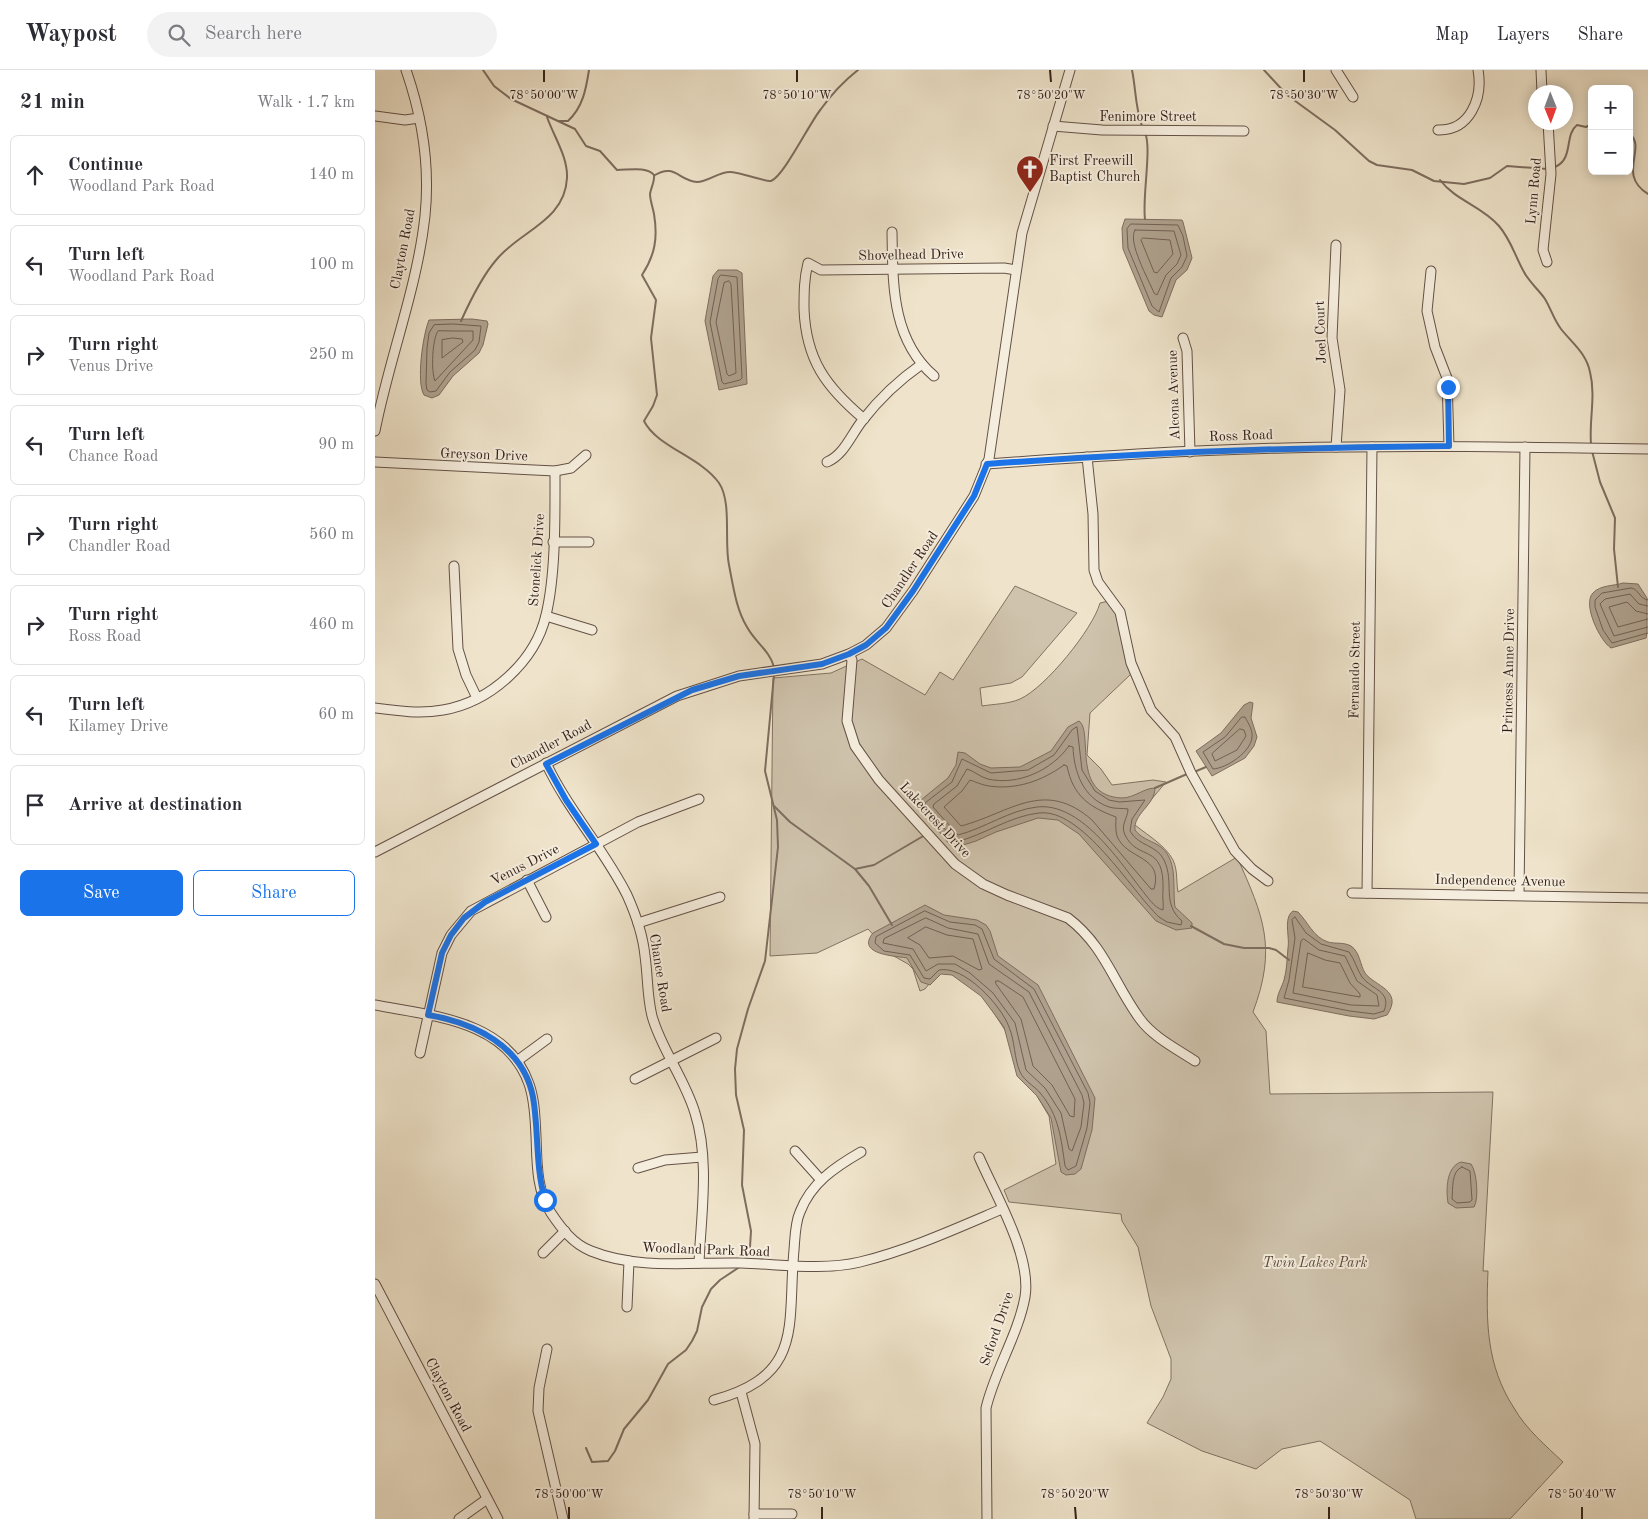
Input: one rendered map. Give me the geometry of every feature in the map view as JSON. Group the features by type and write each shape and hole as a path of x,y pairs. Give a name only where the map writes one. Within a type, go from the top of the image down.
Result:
{"street":[{"name":"Clayton Road","path":"375,431 383,389 416,265 424,223 426,171 419,118 406,70"},
{"name":"Chandler Road","path":"375,852 664,702 701,686 757,673 822,664 849,654 879,635 903,606 974,496 987,464 1024,226 1070,70"},
{"path":"1336,70 1353,97"},
{"path":"1437,130 1459,126 1471,112 1478,96 1478,70"},
{"path":"1541,70 1542,85"},
{"path":"375,116 405,120 419,118"},
{"name":"Fenimore Street","path":"1053,126 1102,130 1244,131"},
{"name":"Lynn Road","path":"1547,262 1543,250 1551,174 1548,130"},
{"path":"892,232 895,304 900,325 921,364 934,376"},
{"name":"Joel Court","path":"1336,245 1332,338 1340,390 1336,447"},
{"name":"Shovelhead Drive","path":"864,419 832,389 820,372 809,350 805,327 804,291 804,278 808,264 821,270 1004,268 1016,270"},
{"path":"1431,271 1427,311 1435,347 1447,378 1449,446"},
{"name":"Alcona Avenue","path":"1183,338 1187,350 1190,452"},
{"path":"827,462 839,455 864,419 889,391 921,364"},
{"name":"Ross Road","path":"987,464 1087,457 1336,447 1449,446 1648,449"},
{"name":"Fernando Street","path":"1367,893 1372,447"},
{"name":"Princess Anne Drive","path":"1519,896 1525,447"},
{"name":"Greyson Drive","path":"375,462 555,471 571,468 586,455"},
{"path":"1087,457 1093,514 1094,570 1099,582 1120,612 1131,663 1151,710 1175,737 1191,773 1235,851 1252,869 1268,881"},
{"name":"Stonelick Drive","path":"375,708 430,712 459,706 477,698 508,677 522,661 540,634 546,616 553,542 555,471"},
{"path":"553,542 589,542"},
{"path":"454,566 459,649 463,667 477,698"},
{"path":"546,616 592,630"},
{"name":"Lakecrest Drive","path":"849,654 852,660 847,714 849,730 855,746 879,780 955,864 989,886 1068,918 1079,926 1104,956 1140,1019 1150,1030 1195,1061"},
{"name":"Chance Road","path":"546,764 566,800 626,893 638,923 645,958 647,990 653,1019 673,1060 695,1113 702,1157 699,1263"},
{"name":"Venus Drive","path":"420,1053 442,953 457,926 479,905 647,818 699,799"},
{"path":"527,880 546,917"},
{"name":"Independence Avenue","path":"1352,893 1648,898"},
{"path":"638,923 720,896"},
{"name":"Woodland Park Road","path":"375,1005 450,1019 481,1032 509,1051 526,1077 533,1097 536,1160 543,1194 548,1207 565,1231 589,1250 629,1261 655,1264 832,1265 859,1262 933,1239 1002,1209"},
{"path":"635,1079 716,1038"},
{"path":"517,1061 547,1040"},
{"path":"795,1151 821,1180"},
{"path":"714,1400 741,1392 759,1381 772,1369 786,1345 791,1324 793,1266 800,1212 811,1192 821,1180 843,1162 861,1152"},
{"path":"638,1168 665,1160 702,1157"},
{"name":"Seford Drive","path":"979,1157 1023,1256 1025,1296 986,1408 987,1519"},
{"path":"543,1253 565,1231"},
{"path":"627,1307 629,1261"},
{"name":"Clayton Road","path":"375,1284 498,1519"},
{"path":"547,1349 539,1388 538,1411 563,1519"},
{"path":"741,1392 755,1444 754,1516 792,1514"},
{"path":"459,1519 487,1499"}],"green space":[{"name":"Twin Lakes Park","path":"1015,586 1077,613 1022,677 1011,683 980,688 982,706 1011,702 1030,693 1067,657 1096,614 1100,603 1109,601 1119,603 1131,674 1090,713 1087,755 1101,769 1112,785 1153,780 1166,782 1150,801 1129,820 1159,843 1169,854 1176,868 1178,892 1237,857 1254,898 1264,933 1266,951 1264,969 1253,1012 1266,1031 1270,1094 1493,1092 1483,1271 1488,1271 1488,1325 1493,1359 1505,1392 1519,1416 1530,1430 1563,1462 1510,1519 1416,1519 1410,1500 1320,1441 1282,1449 1256,1469 1202,1451 1147,1423 1163,1397 1171,1379 1171,1359 1151,1306 1138,1247 1122,1221 1121,1214 1009,1202 1004,1190 1056,1164 1049,1116 1034,1091 1010,1038 987,1002 970,983 941,969 925,989 920,991 913,969 892,955 868,929 817,953 770,956 773,678 831,673 862,659 925,695 940,672 953,680"}],"water":[{"path":"1125,219 1182,220 1183,222 1192,258 1187,270 1176,280 1162,317 1154,315 1149,311 1123,249 1122,228"},
{"path":"718,270 737,270 742,273 747,384 719,390 705,321 713,276"},
{"path":"472,319 487,321 488,324 479,353 453,376 439,395 432,398 424,395 420,369 429,320"},
{"path":"1623,583 1638,584 1647,598 1646,638 1611,648 1602,638 1594,622 1590,598 1599,588"},
{"path":"1250,702 1253,703 1251,718 1257,737 1254,746 1245,758 1212,776 1196,751 1221,733 1244,705"},
{"path":"1079,721 1083,727 1085,737 1089,775 1095,787 1106,795 1122,798 1155,788 1152,799 1137,819 1135,830 1158,845 1169,857 1173,873 1175,907 1192,923 1192,928 1176,930 1156,921 1079,834 1058,820 1038,818 957,847 950,845 920,808 921,800 948,778 956,765 958,752 965,753 980,764 991,768 1020,767 1051,751 1068,727"},
{"path":"925,905 944,915 977,920 986,925 990,931 998,956 1038,985 1095,1098 1092,1130 1081,1169 1075,1174 1066,1175 1061,1172 1051,1118 1037,1096 1017,1076 1004,1027 981,996 952,975 941,974 930,985 921,982 907,958 879,953 869,946 869,940 873,933"},
{"path":"1293,911 1298,912 1318,937 1331,943 1351,946 1354,949 1363,970 1369,978 1386,989 1390,994 1392,1000 1391,1007 1387,1015 1374,1019 1277,1002 1286,972 1288,918"},
{"path":"1461,1162 1471,1164 1475,1173 1477,1192 1474,1207 1456,1208 1448,1203 1448,1180 1452,1169"}],"waterway":[{"path":"483,70 494,86 511,99 575,129 586,146 600,151 617,170 642,169 654,175"},
{"path":"559,121 568,121 577,110 585,91 589,70"},
{"path":"655,175 667,171 697,182 730,172 771,181 783,169 816,116 833,93 858,70"},
{"path":"1132,70 1142,126"},
{"path":"1264,70 1287,95 1335,130 1369,161 1377,165 1412,170 1434,181 1464,184 1490,178 1507,166 1548,169"},
{"path":"461,321 486,273 497,259 550,215 564,193 567,170 560,147 547,117"},
{"path":"1555,167 1565,158 1573,129 1577,125 1588,126"},
{"path":"1145,133 1148,149 1145,219"},
{"path":"1633,138 1635,146 1633,170"},
{"path":"1633,170 1634,178 1639,186 1648,194"},
{"path":"654,175 650,199 654,214 655,239 653,253 642,275 656,300 651,338 657,395 644,421 659,438 702,466 719,483 723,491 727,511 728,556 738,605 747,627 766,651 774,667"},
{"path":"1440,180 1446,187 1485,213 1499,226 1510,242 1526,276 1545,299 1556,322 1585,359 1592,381 1591,444"},
{"path":"1592,451 1600,482 1615,518 1614,549 1618,587"},
{"path":"746,1260 750,1247 751,1231 742,1185 744,1130 736,1095 735,1069 737,1049 748,1009 765,961 778,847 777,820 765,771 774,675"},
{"path":"1194,772 1206,767"},
{"path":"1155,788 1187,774"},
{"path":"774,806 790,822 855,869 869,886 892,925"},
{"path":"855,869 874,865 925,835"},
{"path":"1191,926 1224,944 1244,948 1269,948 1276,950 1289,960"},
{"path":"586,1448 592,1462 608,1461 615,1451 624,1429 648,1400 668,1364 686,1350 692,1341 697,1331 702,1307 711,1289 720,1280 741,1266"}],"place":[{"name":"First Freewill Baptist Church","path":"1030,193"}],"route":[{"path":"545,1200 536,1160 533,1097 526,1077 514,1056 494,1040 468,1025 428,1015 445,944 464,918 485,902 596,844 566,800 546,764 658,705 701,686 739,676 831,662 866,645 886,628 903,606 963,515 983,477 987,464 1087,457 1282,448 1449,446 1448,387"}]}
